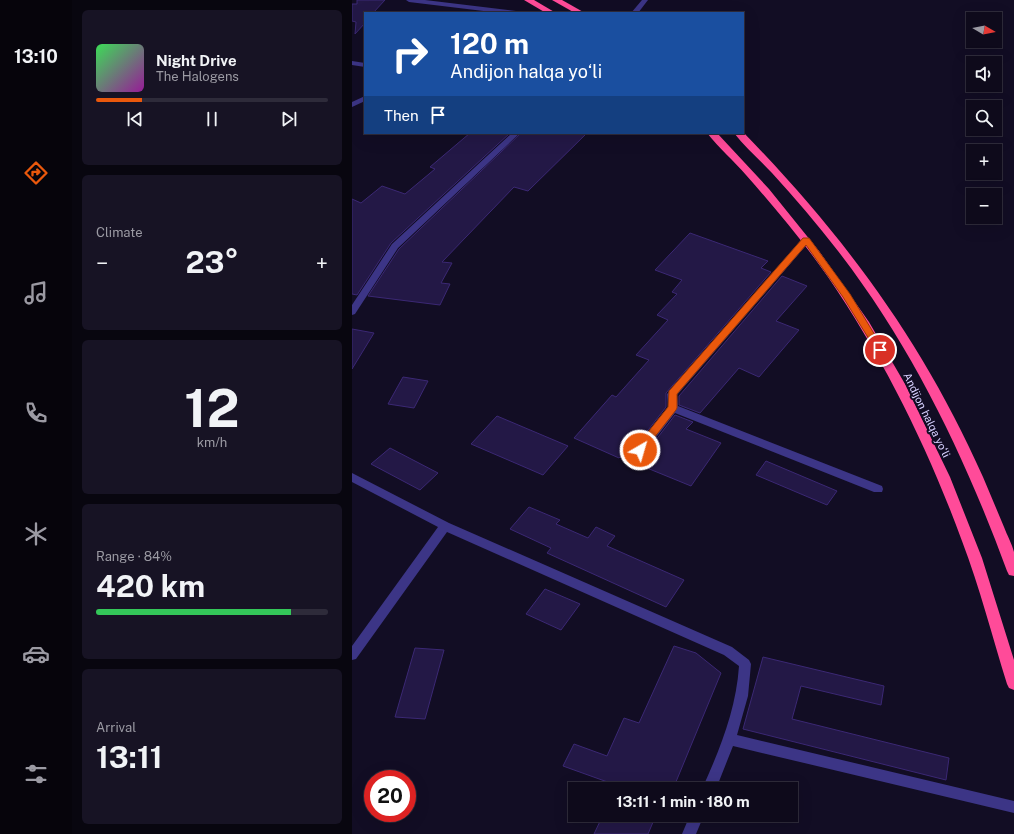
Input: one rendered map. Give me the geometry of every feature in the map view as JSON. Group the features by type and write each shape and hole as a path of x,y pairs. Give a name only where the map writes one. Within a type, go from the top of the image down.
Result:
{"highway":[{"path":"528,0 550,12"},
{"path":"556,0 579,12"},
{"name":"Andijon halqa yo‘li","path":"713,134 743,165 806,240 847,296 884,357 928,442 969,542 1014,684"},
{"name":"Andijon halqa yo‘li","path":"740,134 765,159 822,224 873,290 916,359 958,438 1003,539 1014,570"}],"street":[{"path":"409,0 509,12"},
{"path":"635,12 645,0"},
{"path":"461,12 468,6"},
{"path":"352,64 364,65"},
{"path":"352,105 364,99"},
{"path":"352,312 395,246 515,134"},
{"path":"640,450 673,408 672,394 806,240"},
{"path":"673,408 878,489"},
{"path":"352,477 445,526 728,651 745,664 744,684 729,739 712,782"},
{"path":"352,656 445,526"},
{"path":"729,739 1014,807"},
{"path":"689,834 694,822"}],"building":[{"path":"357,0 385,0 374,12 364,12 364,24 355,34 356,22 352,21 352,4 357,4"},
{"path":"469,134 509,134 391,243 357,295 352,294 352,199 361,203 382,186 405,194 435,169 430,167"},
{"path":"520,134 586,134 528,191 514,187 442,262 452,263 441,283 450,284 440,305 368,296 399,249"},
{"path":"690,233 768,261 761,268 771,272 666,393 666,407 635,447 635,454 645,454 675,415 693,422 686,429 721,443 691,486 620,457 619,458 574,438 612,395 616,397 649,360 636,355 668,320 657,315 677,294 672,292 682,280 655,270"},
{"path":"782,276 807,286 776,321 799,330 759,377 739,368 700,413 679,405 679,396"},
{"path":"352,329 374,333 352,369"},
{"path":"403,377 428,381 414,408 388,404"},
{"path":"497,416 568,446 543,475 471,444"},
{"path":"390,448 438,473 420,490 371,464"},
{"path":"766,461 837,491 827,505 756,475"},
{"path":"529,507 560,520 556,524 588,538 596,527 615,536 607,546 684,580 666,607 547,553 551,548 510,529"},
{"path":"545,589 580,604 561,630 526,614"},
{"path":"674,646 696,653 721,673 676,782 608,782 563,766 574,744 607,756 624,718 639,723"},
{"path":"415,648 444,650 425,719 395,717"},
{"path":"763,657 884,686 881,705 801,686 792,719 949,758 946,780 743,729"},
{"path":"600,822 653,822 648,834 594,834"}],"route":[{"path":"640,450 673,408 672,394 806,240 847,296 880,350"}]}
